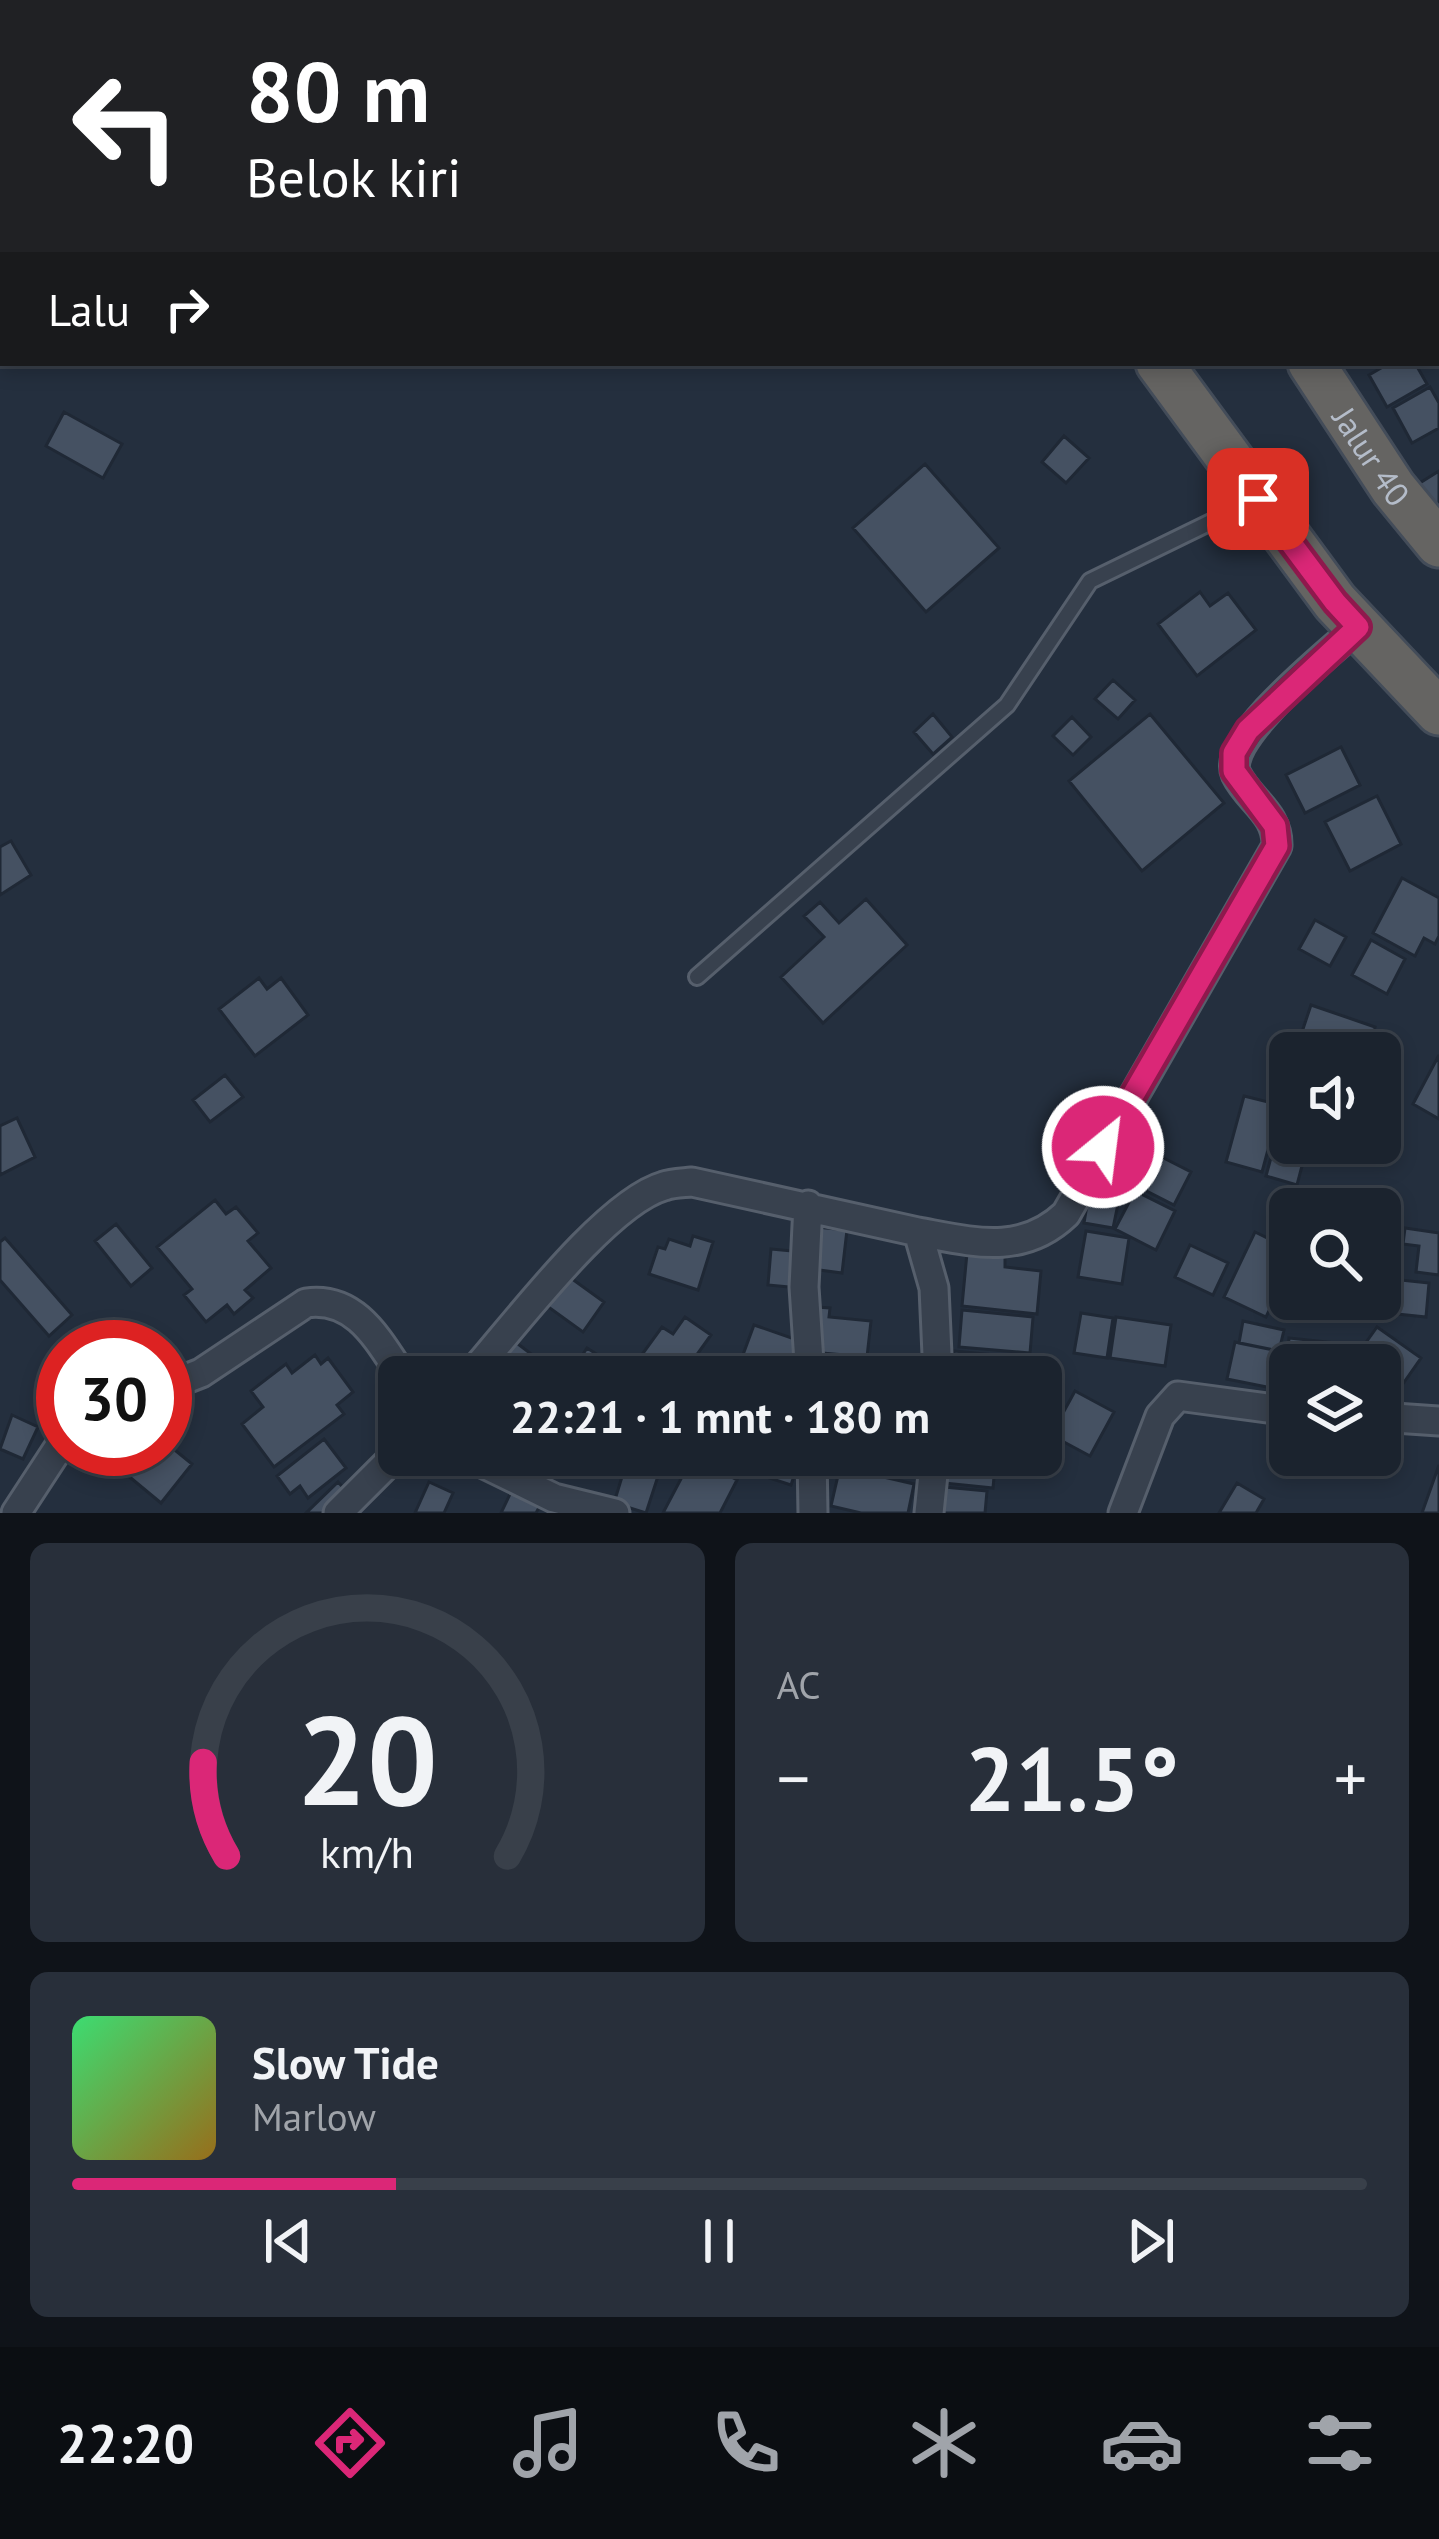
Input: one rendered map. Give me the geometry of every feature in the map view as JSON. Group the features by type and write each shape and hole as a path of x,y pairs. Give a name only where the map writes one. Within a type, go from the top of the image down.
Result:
{"highway":[{"path":"1161,366 1335,602 1439,712"},
{"name":"Jalur 40","path":"1313,366 1393,488 1439,544"}],"street":[{"path":"488,1356 588,1242 631,1204 662,1186 692,1182 918,1232 1004,1245 1048,1231 1066,1214 1277,846 1275,826 1234,771 1234,753 1248,730 1358,627"},
{"path":"808,1205 804,1287 809,1356"},
{"path":"918,1232 934,1288 937,1356"},
{"path":"192,1376 306,1304 326,1300 358,1318 387,1356"},
{"path":"1123,1513 1160,1416 1178,1396 1269,1408"},
{"path":"1401,1418 1439,1421"},
{"path":"338,1513 378,1473"},
{"path":"16,1513 40,1476"},
{"path":"509,1476 554,1498 609,1512"},
{"path":"812,1476 813,1513"},
{"path":"929,1513 933,1476"}],"lane":[{"path":"697,977 1007,705 1090,581 1258,499"}],"building":[{"path":"1417,366 1427,384 1387,407 1369,375 1381,368"},
{"path":"1430,387 1439,403 1439,428 1412,443 1393,408"},
{"path":"64,412 122,444 103,478 46,446"},
{"path":"1064,436 1089,458 1066,483 1042,462"},
{"path":"925,464 999,548 926,612 853,528"},
{"path":"1439,471 1439,524 1415,486"},
{"path":"1200,592 1210,606 1228,593 1256,630 1197,676 1158,624"},
{"path":"1113,680 1135,700 1118,719 1095,699"},
{"path":"933,714 952,737 933,754 914,732"},
{"path":"1150,714 1224,803 1142,871 1069,781"},
{"path":"1072,717 1091,737 1073,755 1053,736"},
{"path":"1341,747 1360,785 1305,813 1286,775"},
{"path":"1377,796 1401,844 1350,871 1325,822"},
{"path":"11,841 31,875 0,895 0,847"},
{"path":"1402,878 1439,898 1439,936 1435,944 1424,938 1415,956 1373,933"},
{"path":"866,899 907,945 823,1023 781,977 824,937 804,916 820,902 839,923"},
{"path":"1315,920 1346,937 1330,966 1299,949"},
{"path":"1371,940 1405,959 1387,994 1352,975"},
{"path":"259,978 267,989 281,978 308,1015 255,1056 219,1009"},
{"path":"1311,1005 1375,1027 1373,1032 1302,1032"},
{"path":"1439,1055 1439,1119 1413,1104"},
{"path":"225,1075 243,1097 210,1122 193,1100"},
{"path":"1244,1096 1269,1102 1269,1146 1262,1172 1226,1162"},
{"path":"17,1118 35,1157 0,1175 0,1126"},
{"path":"1144,1148 1191,1172 1174,1205 1127,1181"},
{"path":"1269,1164 1302,1164 1297,1185 1266,1176"},
{"path":"1135,1191 1175,1211 1156,1250 1115,1229"},
{"path":"1088,1199 1118,1204 1113,1228 1084,1223"},
{"path":"215,1200 226,1214 236,1207 258,1233 248,1241 271,1268 245,1290 253,1298 234,1314 227,1305 206,1322 184,1295 192,1289 157,1247"},
{"path":"116,1224 152,1268 131,1286 95,1241"},
{"path":"816,1227 847,1230 842,1273 812,1269"},
{"path":"1405,1228 1439,1233 1439,1275 1416,1272 1419,1246 1403,1244"},
{"path":"1086,1231 1129,1238 1122,1284 1078,1277"},
{"path":"1255,1232 1269,1239 1266,1317 1224,1297"},
{"path":"693,1236 713,1242 698,1290 649,1274 658,1247 665,1249 669,1239 690,1246"},
{"path":"5,1238 72,1315 67,1320 36,1321 0,1280 0,1242"},
{"path":"1190,1245 1228,1263 1213,1295 1175,1277"},
{"path":"771,1249 803,1252 800,1288 768,1285"},
{"path":"967,1253 1005,1256 1005,1267 1041,1271 1037,1314 962,1306"},
{"path":"568,1276 604,1302 583,1332 547,1306"},
{"path":"1401,1280 1429,1283 1426,1317 1401,1314"},
{"path":"816,1307 830,1308 829,1317 871,1321 867,1356 811,1352"},
{"path":"962,1310 1033,1317 1030,1353 959,1347"},
{"path":"1081,1313 1113,1318 1107,1358 1074,1353"},
{"path":"685,1317 711,1335 698,1353 703,1356 641,1356 662,1327 673,1334"},
{"path":"1116,1317 1171,1325 1165,1366 1110,1358"},
{"path":"1243,1321 1284,1330 1281,1344 1269,1344 1269,1349 1239,1343"},
{"path":"754,1325 806,1343 802,1356 743,1356"},
{"path":"1377,1327 1421,1358 1401,1387 1401,1344 1365,1344"},
{"path":"1289,1338 1346,1344 1288,1344"},
{"path":"514,1341 534,1356 503,1356"},
{"path":"1235,1342 1269,1349 1269,1387 1227,1379"},
{"path":"954,1351 1005,1356 954,1356"},
{"path":"315,1355 321,1364 328,1358 353,1392 337,1405 344,1414 274,1467 242,1424 263,1407 251,1391 286,1364 292,1373"},
{"path":"1075,1391 1114,1412 1090,1456 1062,1441 1062,1415"},
{"path":"12,1415 36,1426 23,1459 0,1449"},
{"path":"324,1439 346,1468 308,1498 300,1486 290,1494 277,1476"},
{"path":"1439,1465 1439,1513 1422,1513"},
{"path":"128,1476 182,1476 161,1503"},
{"path":"622,1476 658,1476 646,1513 614,1503"},
{"path":"682,1476 737,1480 720,1513 663,1513"},
{"path":"763,1476 794,1476 791,1485"},
{"path":"838,1476 879,1476 914,1484 908,1513 861,1513 831,1506"},
{"path":"945,1476 994,1476 993,1488 944,1483"},
{"path":"338,1482 351,1496 334,1513 306,1513"},
{"path":"429,1482 453,1493 444,1513 415,1513"},
{"path":"1237,1483 1264,1499 1256,1513 1219,1513"},
{"path":"944,1487 987,1491 985,1513 941,1513"},
{"path":"512,1490 541,1504 536,1513 501,1513"}],"route":[{"path":"1103,1147 1277,846 1270,816 1234,771 1234,753 1248,730 1358,627 1258,499"}]}
